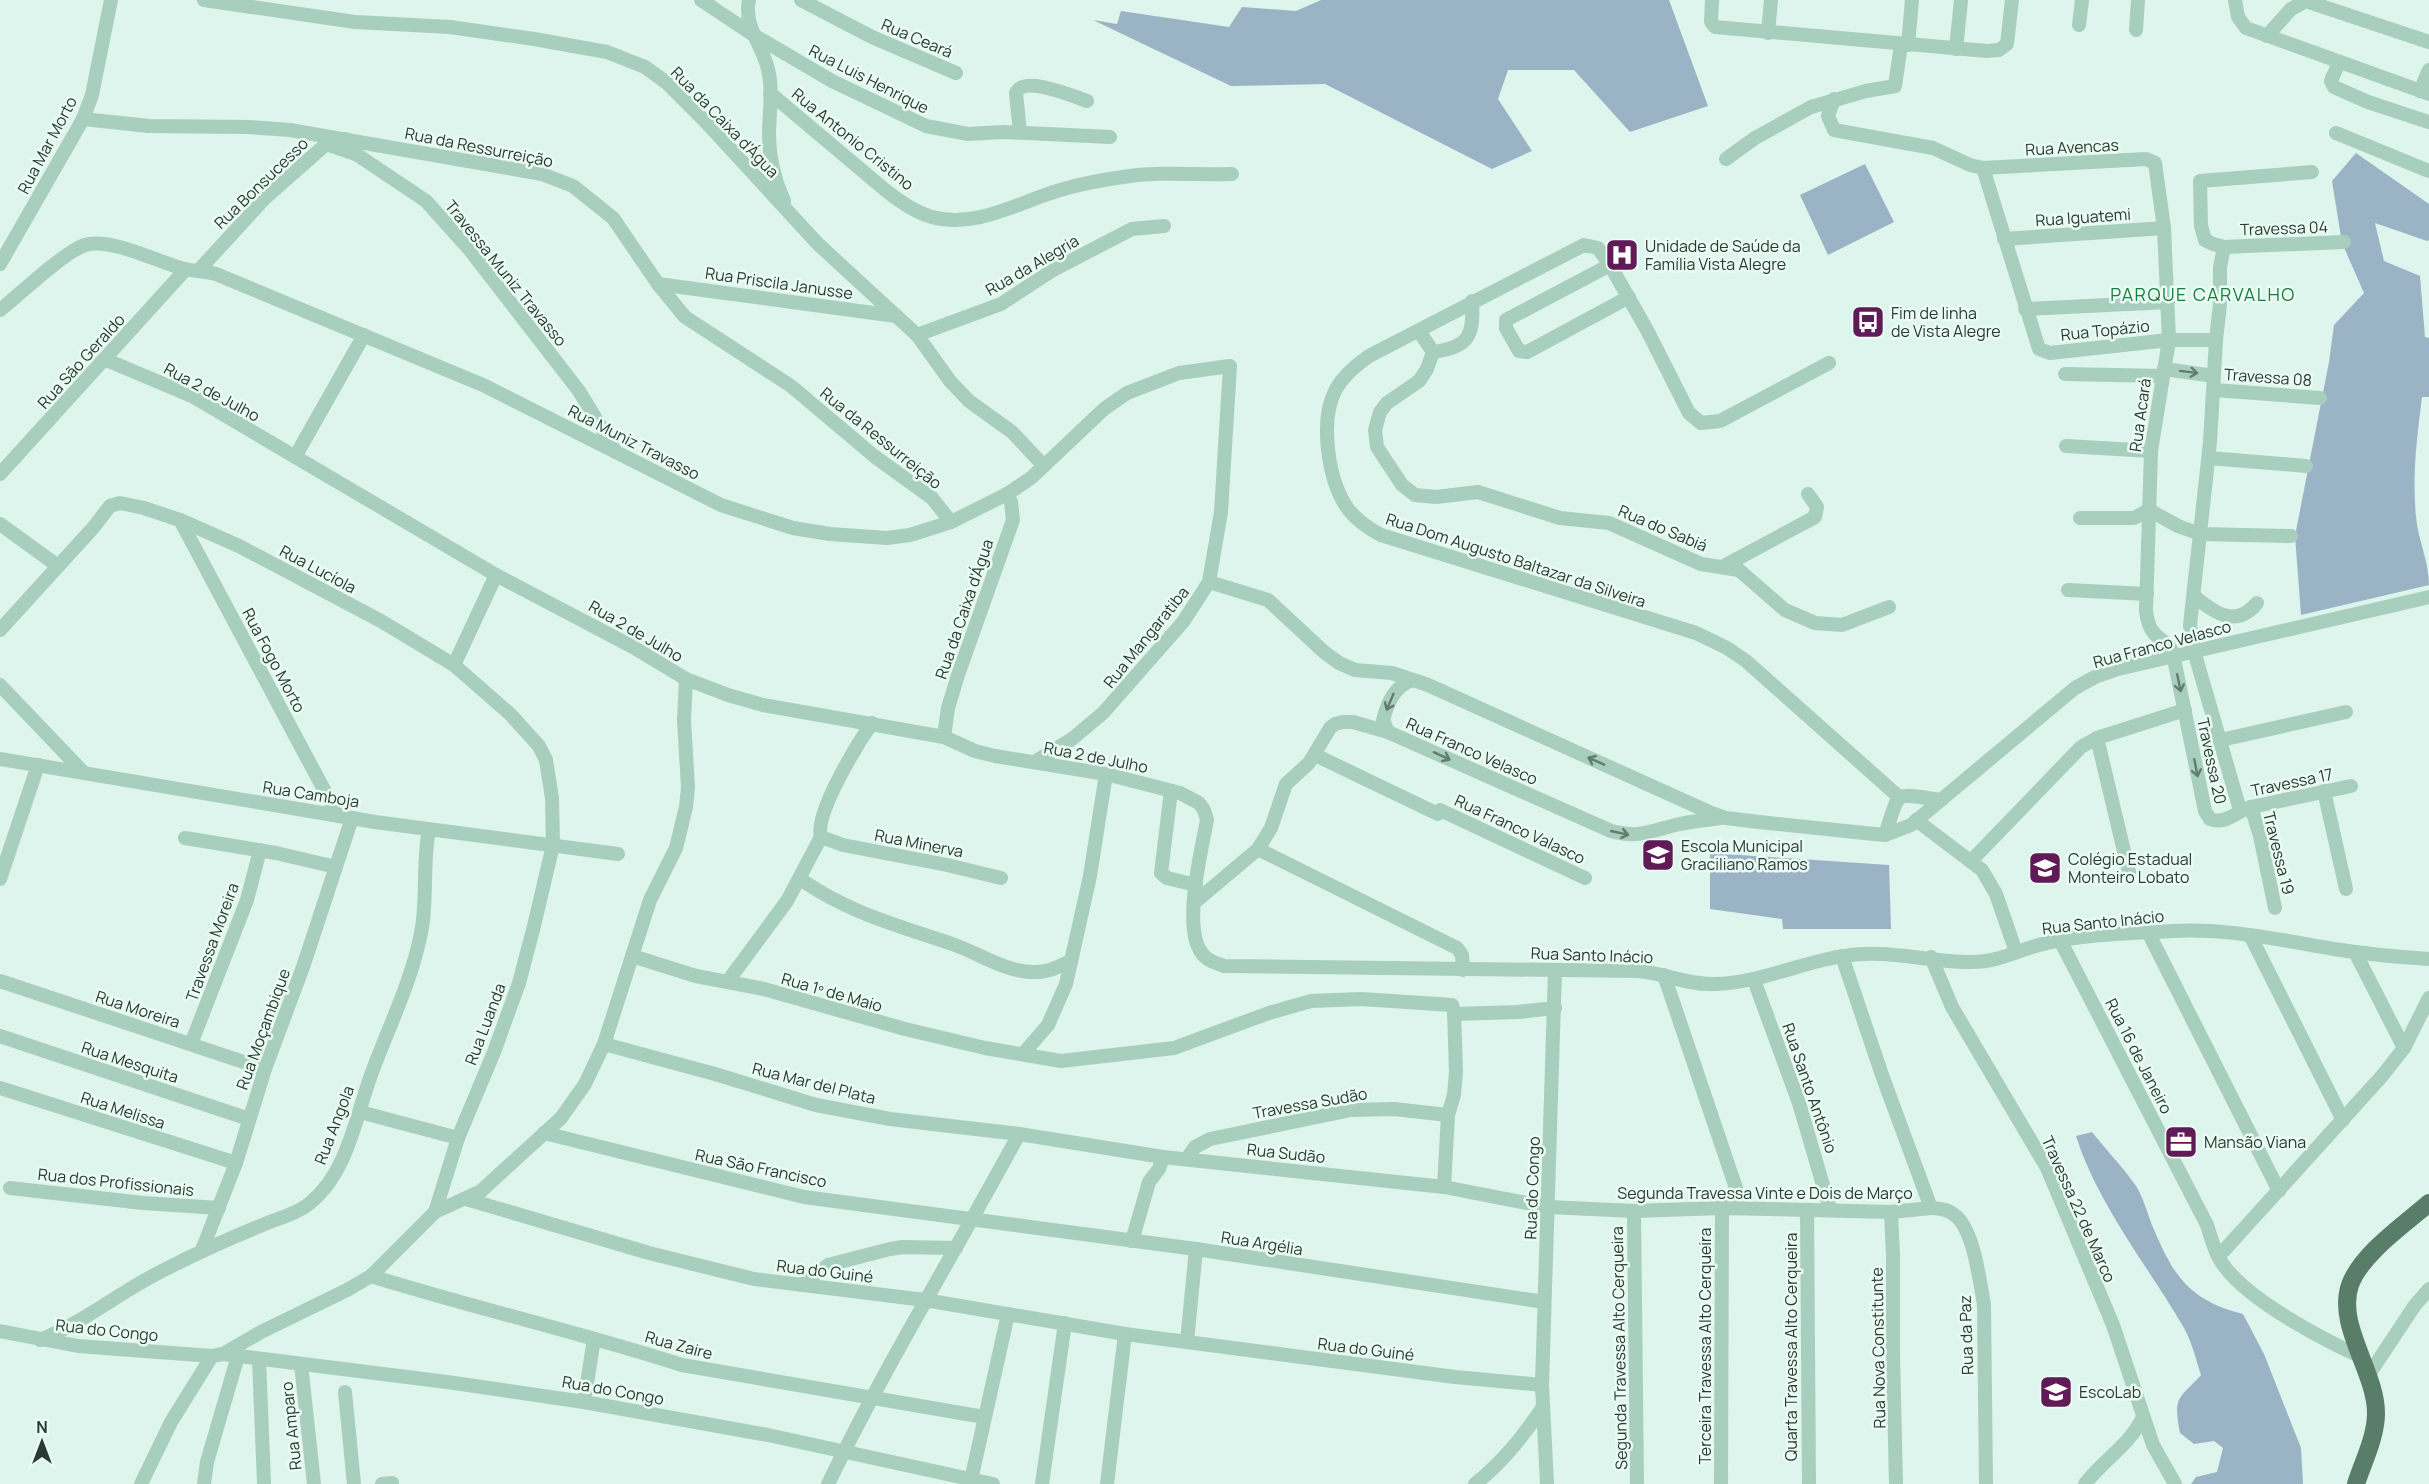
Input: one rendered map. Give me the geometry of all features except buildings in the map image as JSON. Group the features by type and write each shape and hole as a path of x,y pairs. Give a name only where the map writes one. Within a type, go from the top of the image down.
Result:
{"main road":[{"path":"2356,1484 2373,1432 2376,1415 2368,1376 2348,1309 2350,1285 2356,1272 2375,1250 2429,1203"}],"street":[{"name":"Rua Mar Morto","path":"0,264 5,241 83,119 92,95 111,0"},
{"name":"Rua da Caixa d'Água","path":"204,0 355,22 450,27 607,52 630,59 645,67 667,83 818,244 917,335 950,381 977,408 1012,432 1044,466"},
{"name":"Rua Luis Henrique","path":"701,0 752,34 832,81 918,123 939,130 968,134 1020,132 1110,136"},
{"path":"748,0 748,20 752,34 764,54 769,75 769,132 772,169 788,211"},
{"name":"Rua Ceará","path":"801,0 872,37 956,73"},
{"path":"1712,0 1711,22 1715,27 1988,51 2004,48 2007,44 2012,0"},
{"path":"1768,33 1771,0"},
{"path":"1726,159 1755,138 1803,111 1834,99 1895,86 1905,45 1912,0"},
{"path":"1956,49 1961,0"},
{"path":"2079,25 2082,0"},
{"path":"2136,30 2139,0"},
{"path":"2235,0 2236,11 2246,28 2266,36 2424,92 2429,70"},
{"path":"2266,36 2291,9 2306,1 2429,42"},
{"path":"2339,62 2331,81 2334,87 2368,102 2429,122"},
{"path":"1020,132 1016,93 1017,89 1024,85 1052,89 1087,101"},
{"name":"Rua Antonio Cristino","path":"770,93 884,189 900,201 935,217 977,217 1021,206 1060,190 1124,176 1232,174"},
{"path":"1834,99 1828,116 1834,130 1933,148 1970,165 1983,168 2025,309 2168,302"},
{"name":"Rua da Ressurreição","path":"83,119 182,128 249,126 290,130 542,174 573,186 613,218 658,284 685,317 791,386 874,456 932,498 951,522"},
{"path":"2336,133 2429,171"},
{"name":"Travessa Muniz Travasso","path":"345,139 356,154 426,201 469,249 579,391 616,452"},
{"name":"Rua Bonsucesso","path":"192,270 266,198 324,146 329,145 356,154"},
{"name":"Rua Avencas","path":"1983,168 2146,159 2155,163 2158,169"},
{"name":"Rua Acará","path":"2158,169 2164,228 2169,340 2151,451 2146,611 2149,627 2155,637 2170,647 2173,656"},
{"path":"2194,651 2190,625 2209,458 2220,304 2220,267 2224,246 2205,240 2201,226 2200,181 2312,172"},
{"name":"Rua da Alegria","path":"917,335 1001,304 1053,270 1132,230 1164,226"},
{"name":"Rua Iguatemi","path":"2004,239 2164,228"},
{"name":"Travessa 04","path":"2224,246 2344,242"},
{"name":"Rua Muniz Travasso","path":"0,310 71,253 85,245 114,246 192,270 216,274 483,385 722,505 793,528 830,534 887,538 910,535 951,522 1007,494 1044,466 1109,405 1139,387 1179,373 1230,366 1230,388"},
{"name":"Rua Dom Augusto Baltazar da Silveira","path":"1610,265 1602,252 1591,246 1578,246 1369,356 1353,367 1342,380 1332,399 1328,425 1332,474 1349,511 1364,525 1392,539 1696,633 1727,648 1754,668 1904,796"},
{"path":"1629,297 1523,353 1506,328 1506,320 1610,265 1629,297 1689,413 1701,423 1720,421 1829,363"},
{"name":"Rua São Geraldo","path":"0,474 104,359 192,270"},
{"name":"Rua Priscila Janusse","path":"658,284 896,316"},
{"path":"1419,331 1433,352 1460,345 1470,334 1473,321 1472,301"},
{"name":"Rua Topázio","path":"2025,309 2036,344 2044,352 2169,340 2216,340"},
{"path":"295,457 364,335"},
{"name":"Rua do Sabiá","path":"1433,352 1427,369 1419,381 1388,403 1376,421 1377,447 1401,485 1415,495 1424,497 1478,492 1495,495 1560,518 1609,523 1701,564 1739,570 1785,610 1815,623 1842,625 1889,607"},
{"name":"Rua 2 de Julho","path":"104,359 192,396 496,576 624,642 686,679 763,705 944,737 975,751 1106,774 1171,790 1199,803"},
{"path":"2065,374 2163,372"},
{"name":"Travessa 08","path":"2163,372 2214,383 2320,398"},
{"name":"Rua Mangaratiba","path":"1036,762 1072,739 1103,713 1183,622 1209,582 1221,512 1230,388"},
{"path":"2066,446 2151,451"},
{"path":"2209,458 2306,466"},
{"name":"Rua da Caixa d'Água","path":"944,737 948,708 958,675 1013,520 1011,502 1007,494"},
{"name":"Rua do Sabiá","path":"1725,566 1815,517 1817,507 1808,494"},
{"name":"Rua Lucíola","path":"0,630 93,528 105,511 114,504 144,508 180,520 239,546 381,621 454,665 510,714 539,746 546,760 550,778 553,845"},
{"path":"2080,518 2134,518 2149,510 2178,526 2200,534 2291,536"},
{"name":"Rua Fogo Morto","path":"180,520 345,817"},
{"path":"0,524 58,566"},
{"path":"454,665 496,576"},
{"path":"1209,582 1268,600 1339,663 1355,670 1392,673 1412,680"},
{"path":"2068,590 2147,594"},
{"path":"2194,596 2218,614 2230,616 2243,615 2252,610 2257,603"},
{"name":"Rua Franco Velasco","path":"1726,818 1412,680 1396,689 1383,720 1388,732 1624,835 1639,835 1691,822 1726,818 1885,835 1899,831 1916,820 2085,682 2106,672 2429,597"},
{"name":"Travessa 19","path":"2194,651 2245,809 2263,846 2275,908"},
{"path":"1971,861 2080,747 2097,738 2185,710 2173,656"},
{"path":"141,1484 171,1422 218,1355 371,1276 435,1212 480,1191 561,1118 585,1084 604,1044 657,884 676,848 686,807 688,787 684,720 686,679"},
{"path":"0,685 84,773"},
{"name":"Travessa 20","path":"2185,710 2206,814 2210,819 2218,821 2235,816 2245,809"},
{"path":"2221,740 2346,712"},
{"path":"1194,903 1258,849 1271,828 1286,784 1310,764 1326,734 1335,724 1353,722 1388,732"},
{"path":"728,981 738,964 774,919 825,840 820,830 828,803 847,764 872,723"},
{"path":"2097,738 2129,872"},
{"name":"Rua Franco Valasco","path":"1315,755 1585,878"},
{"name":"Rua Camboja","path":"0,759 429,830 618,854"},
{"path":"0,879 38,765"},
{"path":"1023,1053 1048,1025 1066,984 1090,876 1106,774"},
{"name":"Travessa 17","path":"2245,809 2351,786"},
{"path":"1171,790 1161,873 1167,878 1196,885"},
{"path":"2324,791 2346,889"},
{"path":"1885,835 1893,813 1893,805 1904,796 1941,800"},
{"path":"1904,796 1920,803 1920,813 1916,820"},
{"name":"Rua Santo Inácio","path":"1199,803 1204,810 1206,820 1194,903 1195,934 1201,952 1207,959 1224,966 1638,971 1703,984 1754,980 1820,959 1842,956 1897,954 1977,962 2060,940 2200,930 2250,935 2355,952 2429,959"},
{"path":"1893,813 1903,822 1916,820 1971,861 1990,880 2016,952"},
{"name":"Rua Moçambique","path":"202,1251 236,1163 265,1069 336,867 345,817"},
{"name":"Rua Angola","path":"40,1340 67,1328 138,1282 308,1204 332,1178 360,1112 369,1079 403,993 421,936 425,897 424,854 429,830"},
{"path":"185,838 260,850 336,867"},
{"name":"Rua Minerva","path":"825,840 1001,878"},
{"name":"Rua Luanda","path":"435,1212 458,1138 494,1052 519,983 553,845"},
{"path":"1258,849 1458,948 1462,955 1463,970"},
{"name":"Travessa Moreira","path":"191,1044 247,900 260,850"},
{"path":"800,879 848,908 957,946 1008,968 1042,972 1071,961"},
{"path":"2148,932 2279,1191"},
{"path":"2250,935 2343,1120"},
{"name":"Rua 16 de Janeiro","path":"2060,940 2207,1225 2218,1256 2244,1288 2308,1328 2361,1357"},
{"path":"2355,952 2404,1048"},
{"name":"Rua 1º de Maio","path":"632,956 696,976 728,981 905,1029 985,1048 1061,1061 1165,1050 1269,1013 1311,1001 1361,999 1450,1009 1518,1012 1555,1008"},
{"name":"Segunda Travessa Vinte e Dois de Março","path":"1548,1207 1634,1211 1722,1208 1891,1212 1931,1208 1842,956"},
{"name":"Travessa 22 de Marco","path":"1931,957 1952,1007 2047,1168 2113,1325 2153,1445 2175,1484"},
{"name":"Rua do Congo","path":"1547,1484 1542,1385 1555,970"},
{"path":"1664,975 1736,1188 1733,1200 1722,1208"},
{"name":"Rua Santo Antônio","path":"1754,980 1799,1103 1830,1209"},
{"name":"Rua Moreira","path":"0,981 265,1069"},
{"path":"2218,1256 2382,1077 2404,1048 2429,998"},
{"path":"1444,1187 1448,1115 1454,1095 1456,1072 1450,1009"},
{"name":"Rua Mesquita","path":"0,1036 249,1119"},
{"name":"Rua Mar del Plata","path":"604,1044 834,1109 915,1123 1019,1134"},
{"name":"Rua Melissa","path":"0,1088 236,1163"},
{"name":"Travessa Sudão","path":"1187,1158 1195,1147 1210,1139 1331,1113 1370,1108 1448,1115"},
{"path":"360,1112 458,1138"},
{"name":"Rua São Francisco","path":"544,1133 804,1197 974,1219"},
{"path":"828,1484 872,1397 974,1219 1019,1134"},
{"name":"Rua Sudão","path":"1019,1134 1163,1157 1444,1187 1548,1207"},
{"path":"1132,1241 1149,1182 1159,1169 1163,1157"},
{"name":"Rua dos Profissionais","path":"10,1188 143,1203 219,1208"},
{"name":"Rua do Guiné","path":"466,1199 649,1253 754,1279 926,1300 1125,1334 1455,1377 1542,1385"},
{"name":"Terceira Travessa Alto Cerqueira","path":"1721,1484 1722,1208"},
{"name":"Rua da Paz","path":"1931,1208 1943,1209 1961,1221 1970,1244 1981,1286 1984,1305 1986,1484"},
{"name":"Quarta Travessa Alto Cerqueira","path":"1807,1210 1809,1484"},
{"name":"Segunda Travessa Alto Cerqueira","path":"1634,1211 1637,1484"},
{"name":"Rua Nova Constitunte","path":"1891,1212 1896,1484"},
{"name":"Rua Argélia","path":"974,1219 1196,1249 1544,1302"},
{"path":"801,1286 828,1265 896,1248 956,1248"},
{"path":"1187,1342 1196,1249"},
{"name":"Rua Zaire","path":"371,1276 458,1303 703,1369 984,1417"},
{"path":"2368,1376 2415,1305 2429,1289"},
{"path":"971,1480 1008,1314"},
{"path":"1042,1484 1065,1323"},
{"name":"Rua do Congo","path":"0,1331 40,1340 105,1349 238,1356 584,1401 768,1434 993,1484"},
{"path":"1107,1484 1125,1334"},
{"path":"584,1401 594,1339"},
{"path":"204,1484 207,1462 238,1356"},
{"path":"259,1359 264,1484"},
{"name":"Rua Amparo","path":"301,1364 314,1484"},
{"path":"345,1392 354,1484"},
{"path":"1475,1484 1523,1437 1543,1407"},
{"path":"2085,1484 2097,1468 2125,1444 2143,1417"}],"shaded area":[{"path":"1321,0 1669,0 1708,106 1630,132 1574,70 1508,70 1498,99 1532,151 1492,169 1325,84 1231,86 1093,20 1117,24 1121,11 1229,27 1242,7 1296,11"},
{"path":"2356,153 2429,204 2429,240 2427,241 2375,223 2384,261 2420,276 2425,337 2429,338 2429,397 2422,397 2416,457 2415,502 2417,526 2429,585 2301,615 2295,536 2329,362 2334,325 2364,293 2342,243 2332,181"},
{"path":"1865,164 1894,222 1828,255 1800,195"},
{"path":"1710,853 1889,865 1891,929 1783,929 1782,919 1710,909"},
{"path":"2092,1132 2136,1186 2167,1258 2185,1283 2209,1301 2243,1314 2264,1354 2301,1448 2303,1484 2191,1484 2196,1477 2217,1472 2223,1448 2214,1441 2194,1444 2180,1433 2177,1412 2179,1400 2201,1375 2184,1328 2110,1211 2085,1162 2076,1136"}],"place":[{"name":"Unidade de Saúde da Família Vista Alegre","path":"1622,255"},
{"name":"Fim de linha de Vista Alegre","path":"1868,322"},
{"name":"Escola Municipal Graciliano Ramos","path":"1658,855"},
{"name":"Colégio Estadual Monteiro Lobato","path":"2045,868"},
{"name":"Mansão Viana","path":"2181,1142"},
{"name":"EscoLab","path":"2056,1392"}],"district":[{"name":"PARQUE CARVALHO","path":"2203,294"}]}
